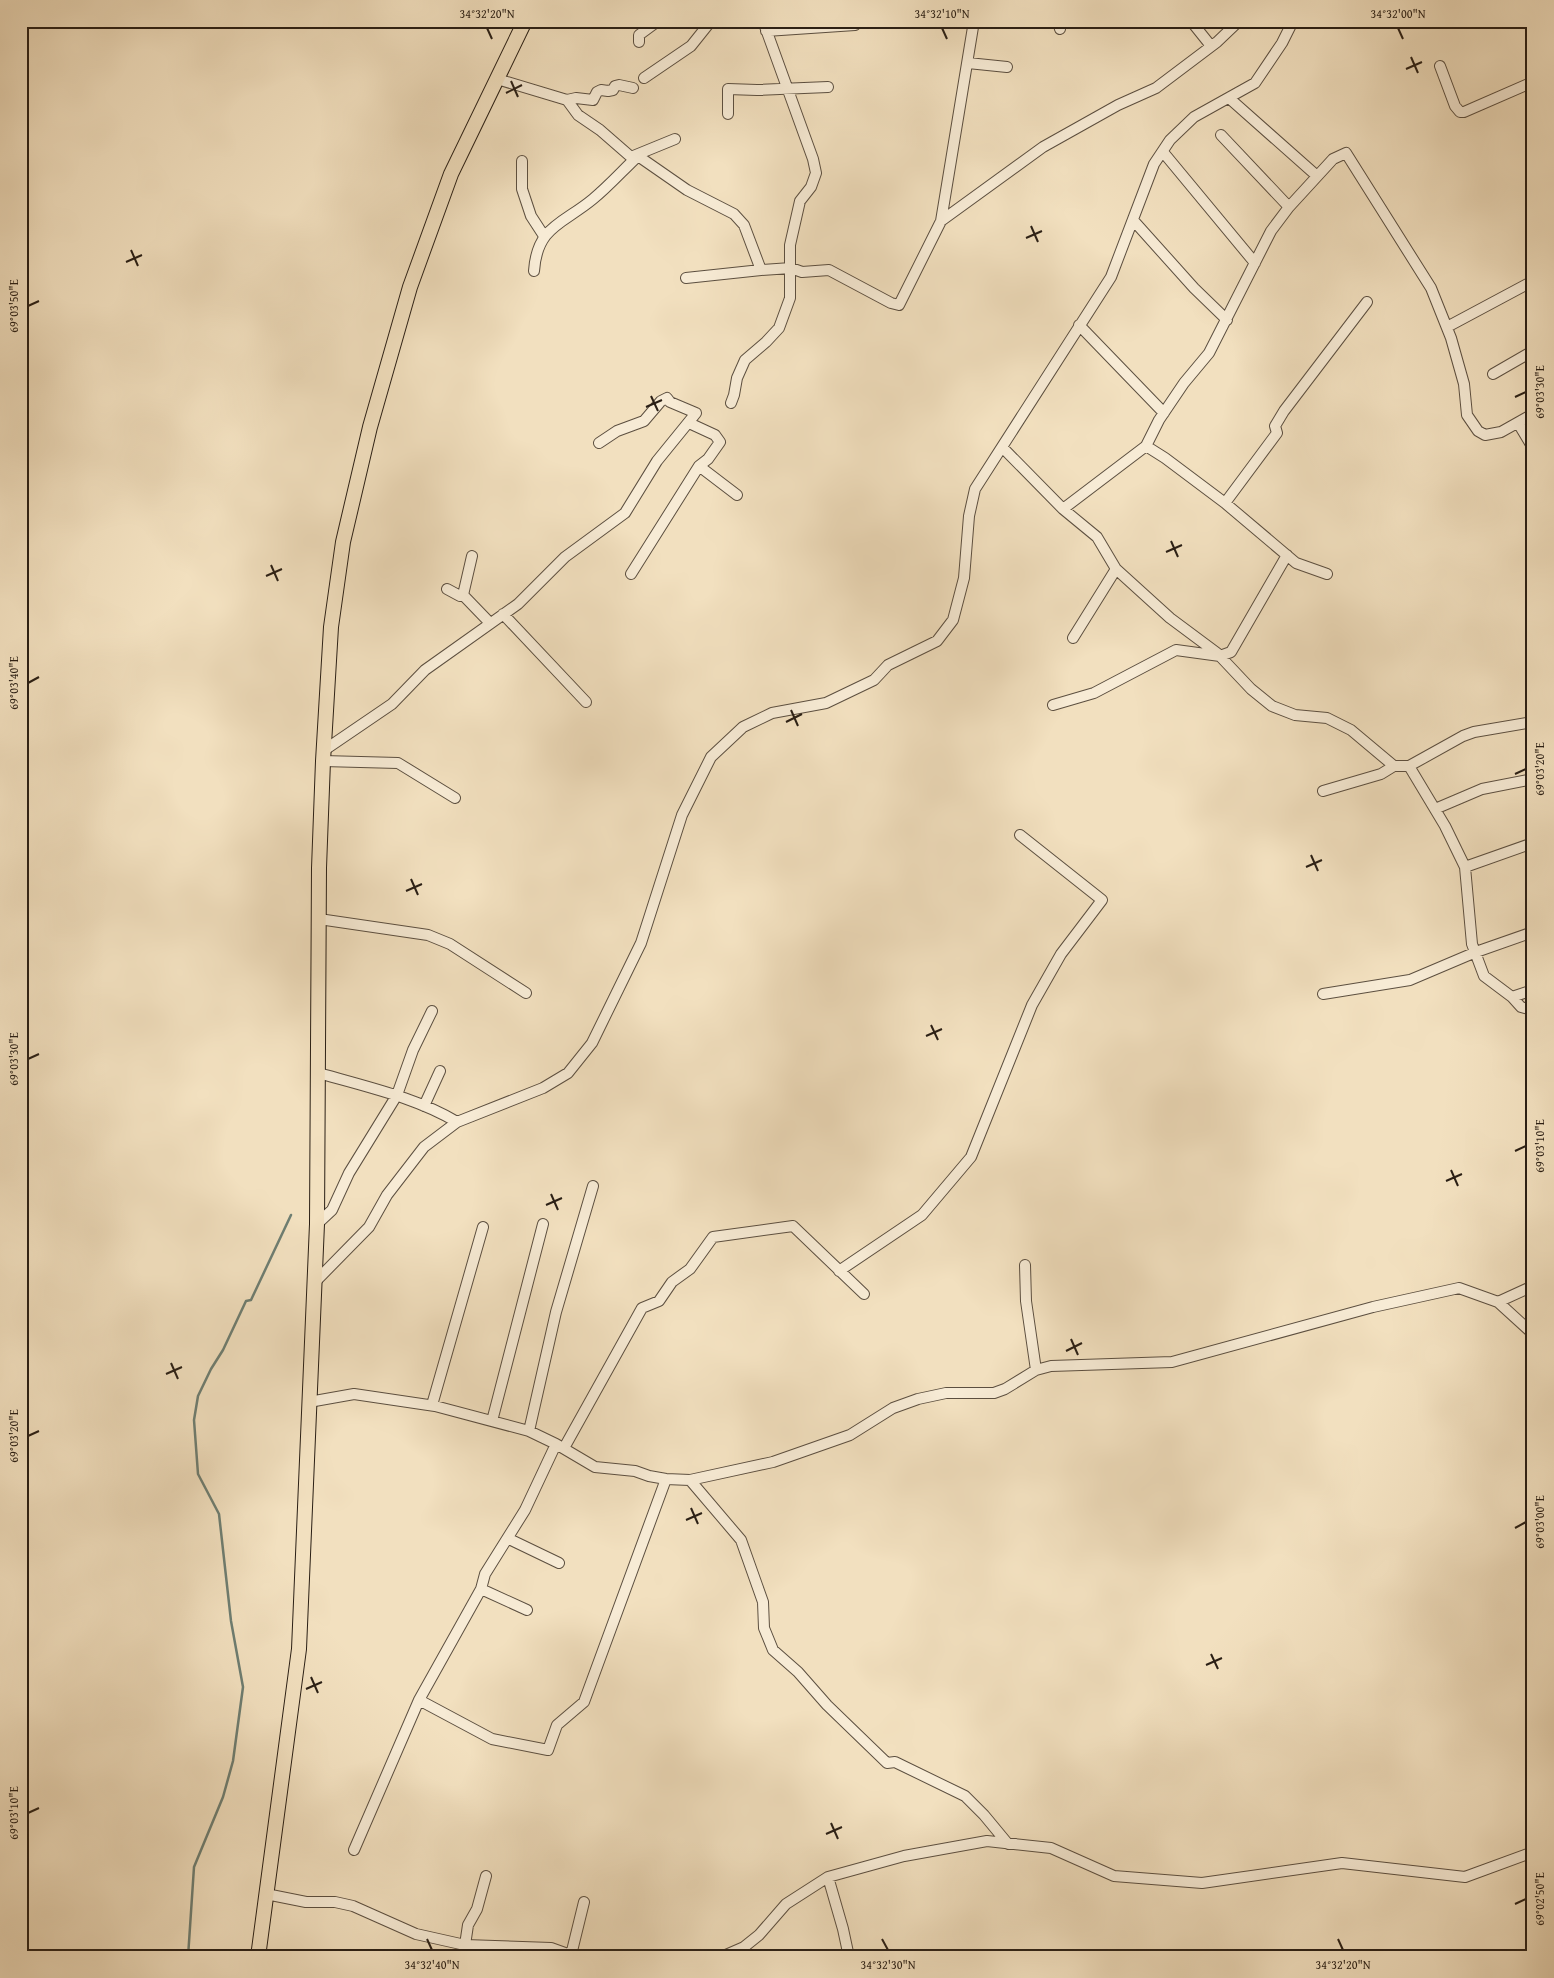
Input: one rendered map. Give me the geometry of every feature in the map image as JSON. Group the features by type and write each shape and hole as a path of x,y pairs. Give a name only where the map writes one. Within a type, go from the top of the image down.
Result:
{"main road":[{"path":"258,1957 299,1649 317,1224 319,919 323,756 331,627 341,552 370,427 410,287 452,174 525,21"}],"street":[{"path":"639,42 639,35 658,21"},
{"path":"644,78 691,46 711,21"},
{"path":"731,403 737,378 745,360 779,328 790,298 790,245 800,201 811,187 816,173 814,159 764,26 855,25 857,21"},
{"path":"686,278 791,268 802,272 830,270 890,303 899,305 941,221 974,21"},
{"path":"1192,21 1211,46"},
{"path":"941,221 1043,147 1118,105 1156,88 1211,46 1239,21"},
{"path":"315,1282 369,1228 387,1195 424,1147 457,1122 543,1088 568,1073 592,1043 641,943 682,816 711,757 743,726 772,713 826,703 874,680 888,665 937,641 953,620 964,578 968,516 974,489 1111,277 1154,164 1170,140 1194,118 1254,83 1282,43 1293,21"},
{"path":"968,63 1007,67"},
{"path":"1440,66 1454,106 1460,112 1464,112 1533,82"},
{"path":"497,79 567,100 576,98 593,100 597,92 613,90 615,86 620,85 633,88"},
{"path":"728,114 728,89 756,90 828,86"},
{"path":"1229,98 1317,176"},
{"path":"567,100 578,115 600,130 632,157 675,139"},
{"path":"1221,135 1290,207"},
{"path":"1163,152 1255,263"},
{"path":"1063,508 1146,446 1164,413 1184,383 1209,353 1271,231 1333,159 1346,153 1431,288 1447,327 1464,384 1467,414 1478,431 1485,435 1502,432 1533,414"},
{"path":"534,270 535,254 544,236 557,224 593,199 638,156"},
{"path":"638,156 687,190 734,214 744,225 761,270"},
{"path":"522,161 522,189 531,216 544,236"},
{"path":"1133,220 1194,288 1227,320"},
{"path":"1447,327 1533,281"},
{"path":"1225,503 1277,433 1275,426 1284,411 1367,302"},
{"path":"1079,325 1164,413"},
{"path":"1493,374 1533,351"},
{"path":"323,756 392,704 425,670 518,604 564,557 625,513 657,461 696,413 670,402 667,398 661,401 644,421 617,431 599,443"},
{"path":"631,574 699,466 708,459 720,442 719,438 715,435 689,423"},
{"path":"1518,423 1533,448"},
{"path":"1146,446 1225,503 1296,563 1327,574"},
{"path":"1002,447 1063,508 1097,537 1116,569 1170,618 1220,656 1251,689 1272,706 1296,714 1327,718 1351,730 1394,766"},
{"path":"699,466 736,495"},
{"path":"1053,706 1094,693 1176,650 1220,656 1231,652 1287,555"},
{"path":"462,595 472,556"},
{"path":"1072,638 1116,569"},
{"path":"447,589 460,596 462,595 490,623"},
{"path":"503,614 586,702"},
{"path":"1323,791 1381,774 1394,766 1409,766 1463,736 1474,732 1533,722"},
{"path":"323,756 398,763 455,798"},
{"path":"1409,766 1435,809 1465,867 1472,944 1484,976 1512,997 1520,1006 1533,1010"},
{"path":"1435,809 1482,789 1533,779"},
{"path":"839,1271 922,1215 971,1157 1032,1005 1061,954 1102,900 1020,835"},
{"path":"1465,867 1533,844"},
{"path":"319,919 428,935 450,944 526,993"},
{"path":"1323,994 1410,980 1476,952 1533,932"},
{"path":"1512,997 1533,990"},
{"path":"317,1224 332,1210 349,1173 396,1095 413,1050 432,1011"},
{"path":"424,1106 440,1071"},
{"path":"319,1073 396,1095 440,1112 457,1122"},
{"path":"529,1431 556,1312 592,1186"},
{"path":"492,1421 543,1224"},
{"path":"354,1850 418,1700 481,1589 485,1574 508,1539 560,1446 642,1308 659,1301 672,1282 690,1269 713,1237 793,1226 864,1294"},
{"path":"432,1405 483,1227"},
{"path":"1025,1264 1026,1300 1036,1370"},
{"path":"1498,1302 1533,1286"},
{"path":"309,1402 354,1394 432,1405 529,1431 560,1446 595,1467 635,1471 666,1479 690,1480 773,1462 850,1436 893,1408 918,1399 946,1393 994,1393 1005,1390 1036,1370 1051,1366 1172,1362 1373,1307 1459,1288 1498,1302 1533,1334"},
{"path":"418,1700 492,1740 548,1750 557,1725 584,1702 666,1479"},
{"path":"690,1480 742,1540 764,1602 764,1628 773,1650 798,1672 827,1705 886,1763 895,1762 965,1796 1008,1844"},
{"path":"508,1539 559,1562"},
{"path":"481,1589 528,1610"},
{"path":"722,1957 744,1947 759,1935 786,1904 828,1877 904,1856 987,1841 1051,1848 1114,1876 1202,1883 1342,1864 1465,1877 1533,1852"},
{"path":"465,1945 468,1925 477,1909 486,1876"},
{"path":"828,1877 849,1957"},
{"path":"266,1894 306,1902 335,1902 353,1906 416,1934 465,1945 551,1948 573,1956 584,1902"}],"waterway":[{"path":"188,1957 194,1867 223,1797 233,1761 243,1687 231,1621 219,1514 198,1474 194,1420 198,1396 223,1350 246,1301 251,1300 291,1215"}]}
